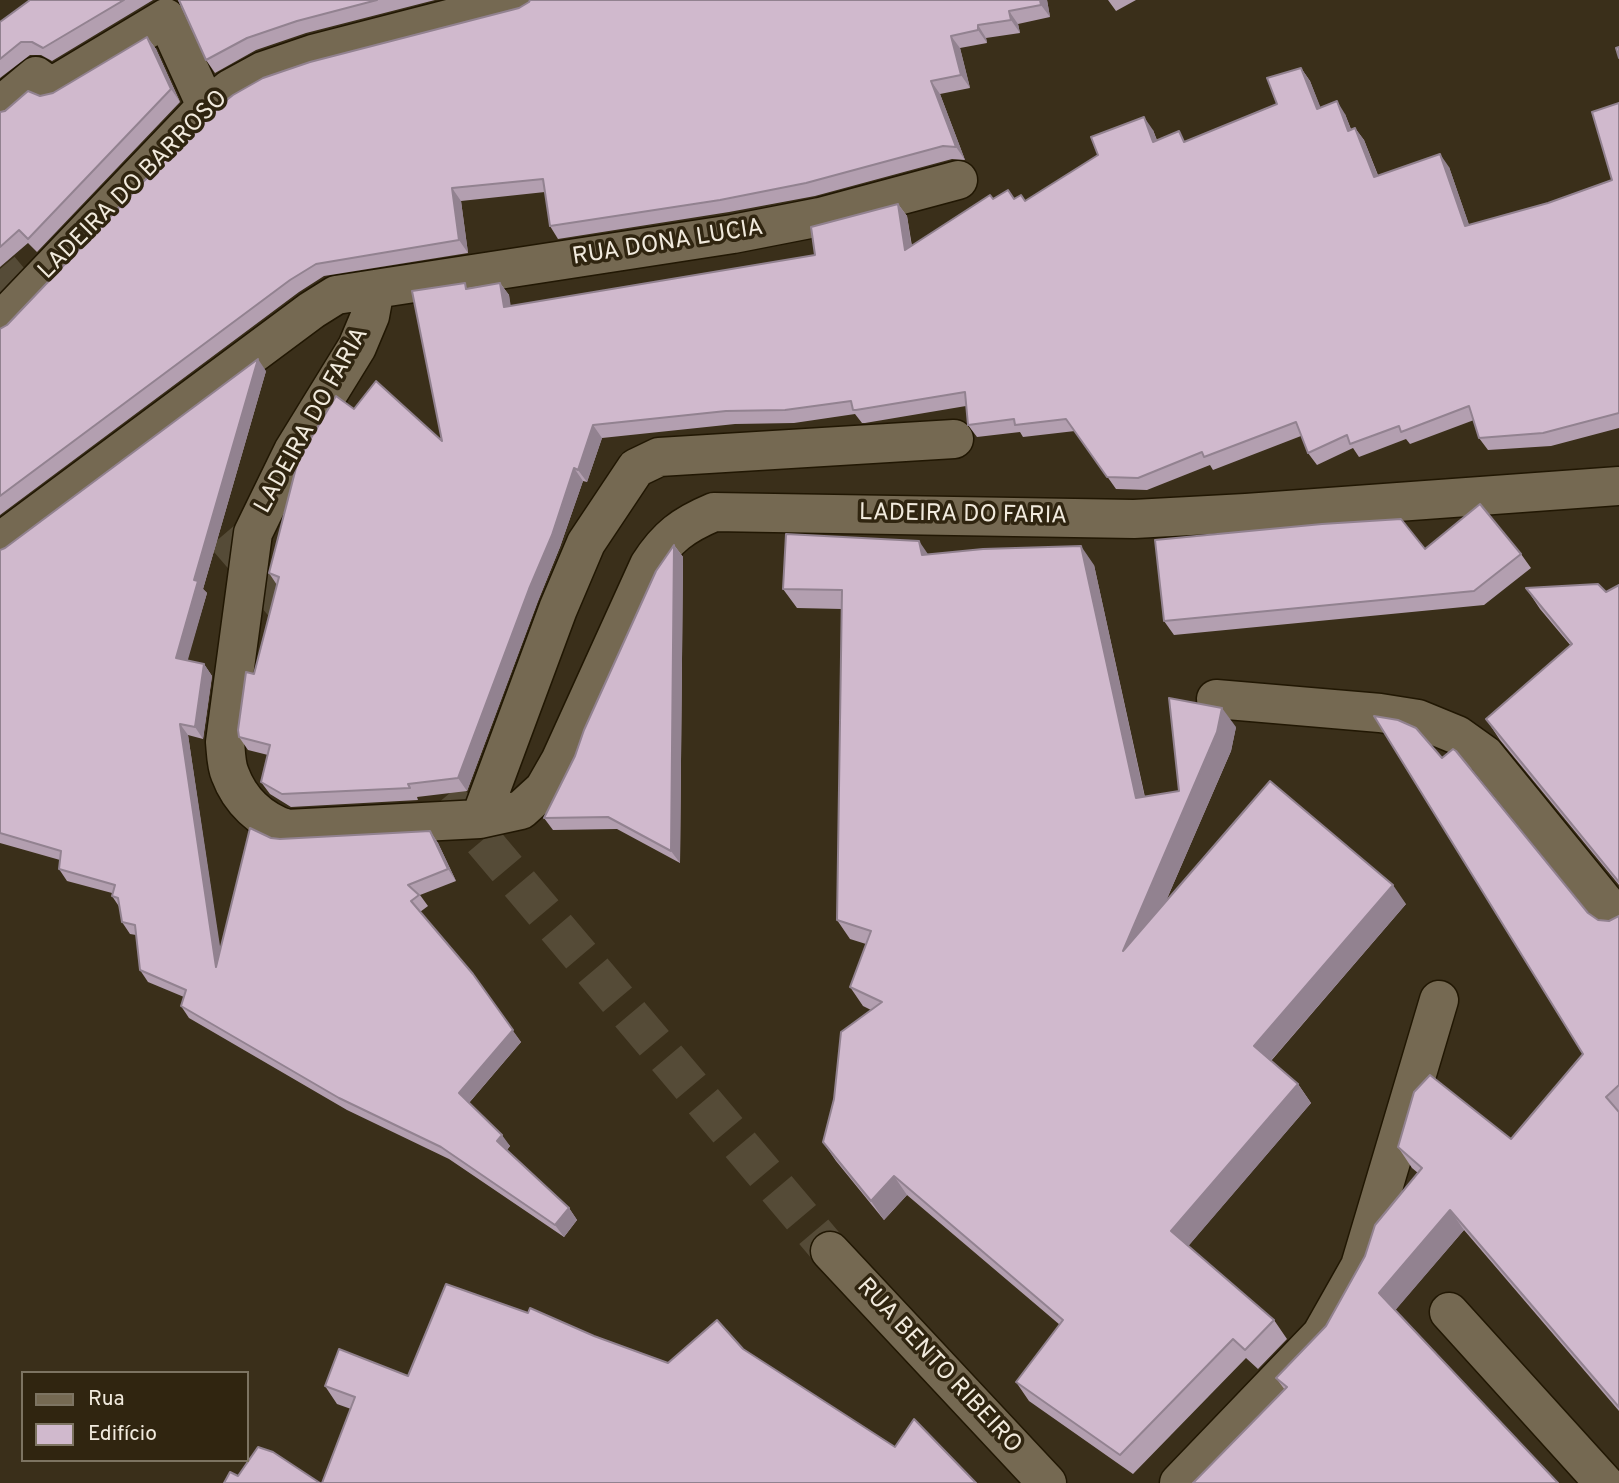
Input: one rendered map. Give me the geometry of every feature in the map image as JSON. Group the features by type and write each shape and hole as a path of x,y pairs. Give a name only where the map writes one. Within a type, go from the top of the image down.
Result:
{"street":[{"name":"LADEIRA DO BARROSO","path":"0,322 206,108 230,89 263,71 313,54 522,0"},
{"path":"0,106 36,76 51,87 166,18 206,108"},
{"name":"RUA DONA LUCIA","path":"375,289 733,234 820,216 958,180"},
{"name":"LADEIRA DO FARIA","path":"0,542 312,310 336,295 375,289 370,316 357,347 292,451 253,533 225,742 229,773 246,803 272,824 288,829 480,819 522,810 544,789 560,761 649,565 662,544 687,524 713,512 1134,519 1619,486"},
{"path":"480,819 558,609 586,543 636,468 659,457 954,439"},
{"path":"1216,699 1380,713 1418,719 1457,735 1486,755 1619,920"},
{"path":"1179,1483 1321,1335 1360,1266 1439,1000"},
{"name":"RUA BENTO RIBEIRO","path":"830,1251 1047,1483"},
{"path":"1449,1312 1604,1483"}],"building":[{"path":"30,0 124,0 43,48 32,42 21,42 0,59 0,22"},
{"path":"179,0 377,0 297,21 247,38 206,60"},
{"path":"530,0 1040,0 1041,5 1009,11 1011,20 978,25 978,30 951,36 961,75 931,81 956,147 943,146 806,183 720,200 550,226 543,179 452,188 459,240 316,264 290,280 0,496 0,329 7,325 203,119 233,95 263,78 310,62 519,8"},
{"path":"147,37 171,89 28,239 19,230 0,247 0,112 5,111 28,91 40,96 53,93"},
{"path":"1301,68 1317,109 1337,101 1348,131 1355,128 1374,177 1440,154 1465,226 1548,203 1612,180 1592,112 1619,103 1619,413 1543,433 1479,438 1469,406 1401,432 1399,426 1350,444 1347,435 1308,453 1296,422 1204,457 1202,452 1138,478 1107,477 1066,419 1015,425 1014,419 968,425 965,392 856,410 853,410 851,401 785,410 726,411 593,425 578,470 574,468 552,535 458,778 408,784 410,788 282,794 261,782 270,745 239,737 238,730 246,672 254,674 279,577 269,573 298,460 336,396 354,409 376,381 442,441 412,291 465,283 466,289 500,283 504,307 815,255 811,227 898,204 905,250 990,195 993,199 1008,190 1014,199 1021,195 1025,201 1098,155 1091,137 1144,117 1153,142 1179,131 1184,142 1277,104 1267,78"},
{"path":"258,359 194,580 198,581 176,658 204,664 195,727 180,724 216,967 250,828 271,838 280,839 430,831 448,869 408,885 419,895 411,901 473,974 513,1030 459,1093 502,1135 497,1141 569,1208 555,1225 441,1147 339,1098 181,1006 186,990 140,970 135,925 122,922 118,898 112,896 115,885 59,869 61,851 0,833 0,550"},
{"path":"1480,504 1521,554 1474,591 1164,621 1155,540 1401,519 1425,549"},
{"path":"786,534 919,541 922,555 983,549 1081,546 1136,798 1179,791 1169,698 1222,708 1217,732 1123,951 1270,781 1393,885 1254,1046 1298,1084 1171,1231 1274,1320 1245,1350 1233,1339 1120,1455 1016,1382 1063,1320 894,1176 871,1201 823,1142 834,1099 841,1032 882,1002 850,987 871,931 837,920 842,590 783,589"},
{"path":"674,545 671,851 608,817 544,818 575,756 584,730 656,571"},
{"path":"1598,584 1606,592 1619,585 1619,882 1486,719 1572,644 1526,588"},
{"path":"1374,716 1398,720 1416,728 1442,758 1453,749 1456,751 1588,913 1598,920 1609,921 1619,916 1619,1085 1606,1097 1619,1112 1619,1407 1450,1210 1379,1293 1558,1483 1193,1483 1287,1387 1276,1378 1326,1326 1365,1256 1375,1225 1422,1168 1398,1147 1414,1092 1430,1075 1511,1139 1583,1054"},
{"path":"446,1284 528,1313 530,1308 594,1336 668,1363 717,1320 743,1349 895,1447 914,1419 976,1483 322,1483 355,1397 325,1386 339,1349 408,1376"},
{"path":"258,1447 273,1452 320,1483 224,1483 230,1472 238,1476"}],"tunnel":[{"path":"0,269 44,322"},
{"path":"187,491 309,634"},
{"path":"409,753 830,1251"}]}
